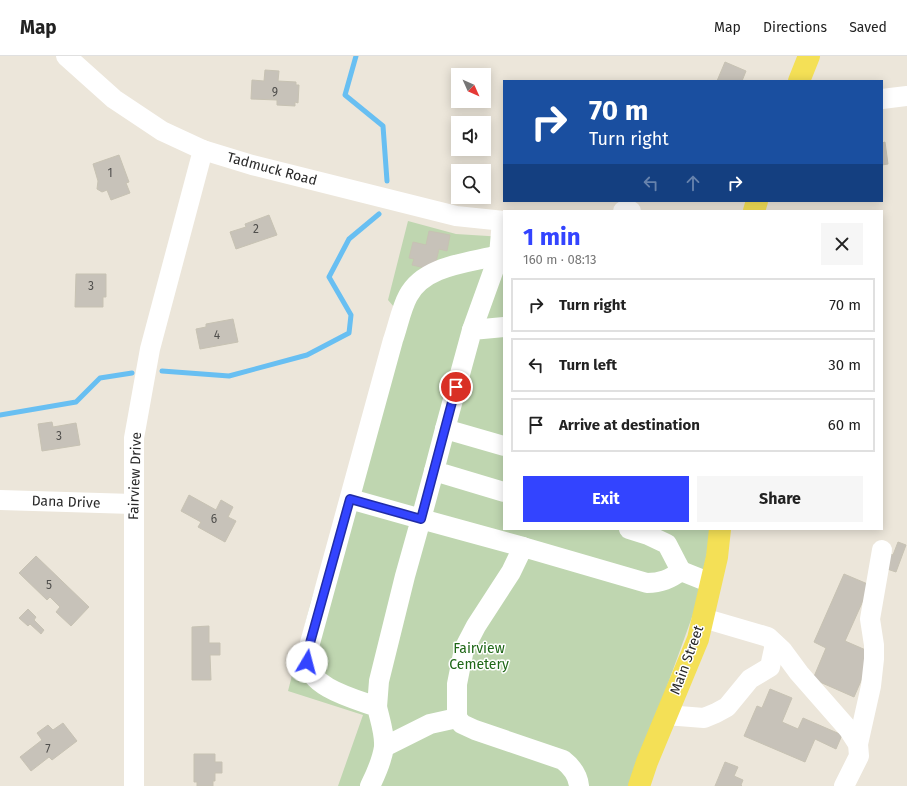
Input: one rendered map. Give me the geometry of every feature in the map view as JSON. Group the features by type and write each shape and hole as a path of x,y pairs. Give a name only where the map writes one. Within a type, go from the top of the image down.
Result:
{"main road":[{"path":"799,80 809,56"},
{"name":"Main Street","path":"639,786 647,762 698,639 717,557 720,530"}],"street":[{"name":"Tadmuck Road","path":"66,56 114,99 162,131 203,150 252,165 456,216 503,221"},
{"path":"883,99 907,96"},
{"name":"Fairview Drive","path":"134,786 134,438 150,349 203,150"},
{"path":"370,786 377,771 384,747 383,732 377,707 379,681 405,576 472,330 501,255 503,221"},
{"path":"377,707 324,686 313,676 307,662 310,643 393,340 408,296 424,278 439,270 501,255"},
{"path":"472,330 503,327"},
{"path":"445,429 503,446"},
{"path":"434,471 503,492"},
{"path":"350,499 647,583 659,583 672,578 680,571"},
{"name":"Dana Drive","path":"0,500 133,504"},
{"path":"632,530 648,535 667,544 680,571 711,582"},
{"path":"523,547 511,572 476,626 464,649 457,684 457,718 462,724 475,730 563,760 570,766 578,778 579,786"},
{"path":"844,786 859,756 858,744 873,673 874,645 870,619 882,550"},
{"path":"703,618 768,637 849,730 858,744"},
{"path":"666,715 704,718 727,707 750,679 770,667 775,644"},
{"path":"384,747 430,724 457,718"}],"green space":[{"name":"Fairview Cemetery","path":"408,221 456,234 503,237 503,530 712,530 696,606 631,786 338,786 363,715 288,691 311,601 400,314 388,300"}],"building":[{"path":"725,62 746,71 742,80 717,80"},
{"path":"265,70 279,71 278,81 296,82 296,85 299,85 298,103 295,102 295,106 277,105 277,100 251,99 252,80 264,81"},
{"path":"885,142 888,164 883,165 883,143"},
{"path":"119,155 129,182 126,183 130,193 111,200 107,190 102,192 97,189 98,181 93,164"},
{"path":"269,215 277,235 236,249 230,232 246,227 245,224"},
{"path":"429,231 450,235 447,251 439,249 434,270 412,265 414,259 409,258 413,242 426,245"},
{"path":"76,274 106,274 106,297 103,297 103,307 75,307"},
{"path":"233,319 238,342 200,349 196,329 206,327 206,324"},
{"path":"52,422 53,427 76,423 80,445 42,451 38,424"},
{"path":"189,495 216,510 221,500 233,507 228,517 236,521 225,542 198,527 201,522 181,511"},
{"path":"898,542 906,545 896,572 884,568 890,554 893,555"},
{"path":"36,556 89,607 71,626 56,612 60,607 50,597 47,600 19,573"},
{"path":"844,574 870,585 845,641 868,651 870,660 854,697 813,679 826,648 814,642"},
{"path":"28,609 36,617 34,620 44,630 41,634 30,624 28,626 19,618"},
{"path":"209,626 209,643 220,643 220,655 210,655 211,680 192,680 192,627"},
{"path":"770,689 792,698 782,722 798,729 803,718 842,735 836,749 815,739 805,762 744,736 757,706 762,708"},
{"path":"63,723 77,741 52,760 49,757 31,771 20,757 42,740 37,733 48,725 53,730"},
{"path":"194,754 215,754 215,762 222,762 222,773 215,773 215,781 213,781 213,786 197,786 197,782 194,782"},
{"path":"725,762 738,767 734,776 743,780 742,786 715,786"}],"waterway":[{"path":"356,56 345,95 383,126 387,181"},
{"path":"162,371 229,376 307,355 349,333 351,315 329,277 349,239 379,214"},
{"path":"0,415 76,402 100,378 132,373"}],"route":[{"path":"307,662 310,643 350,499 421,519 456,387"}]}
